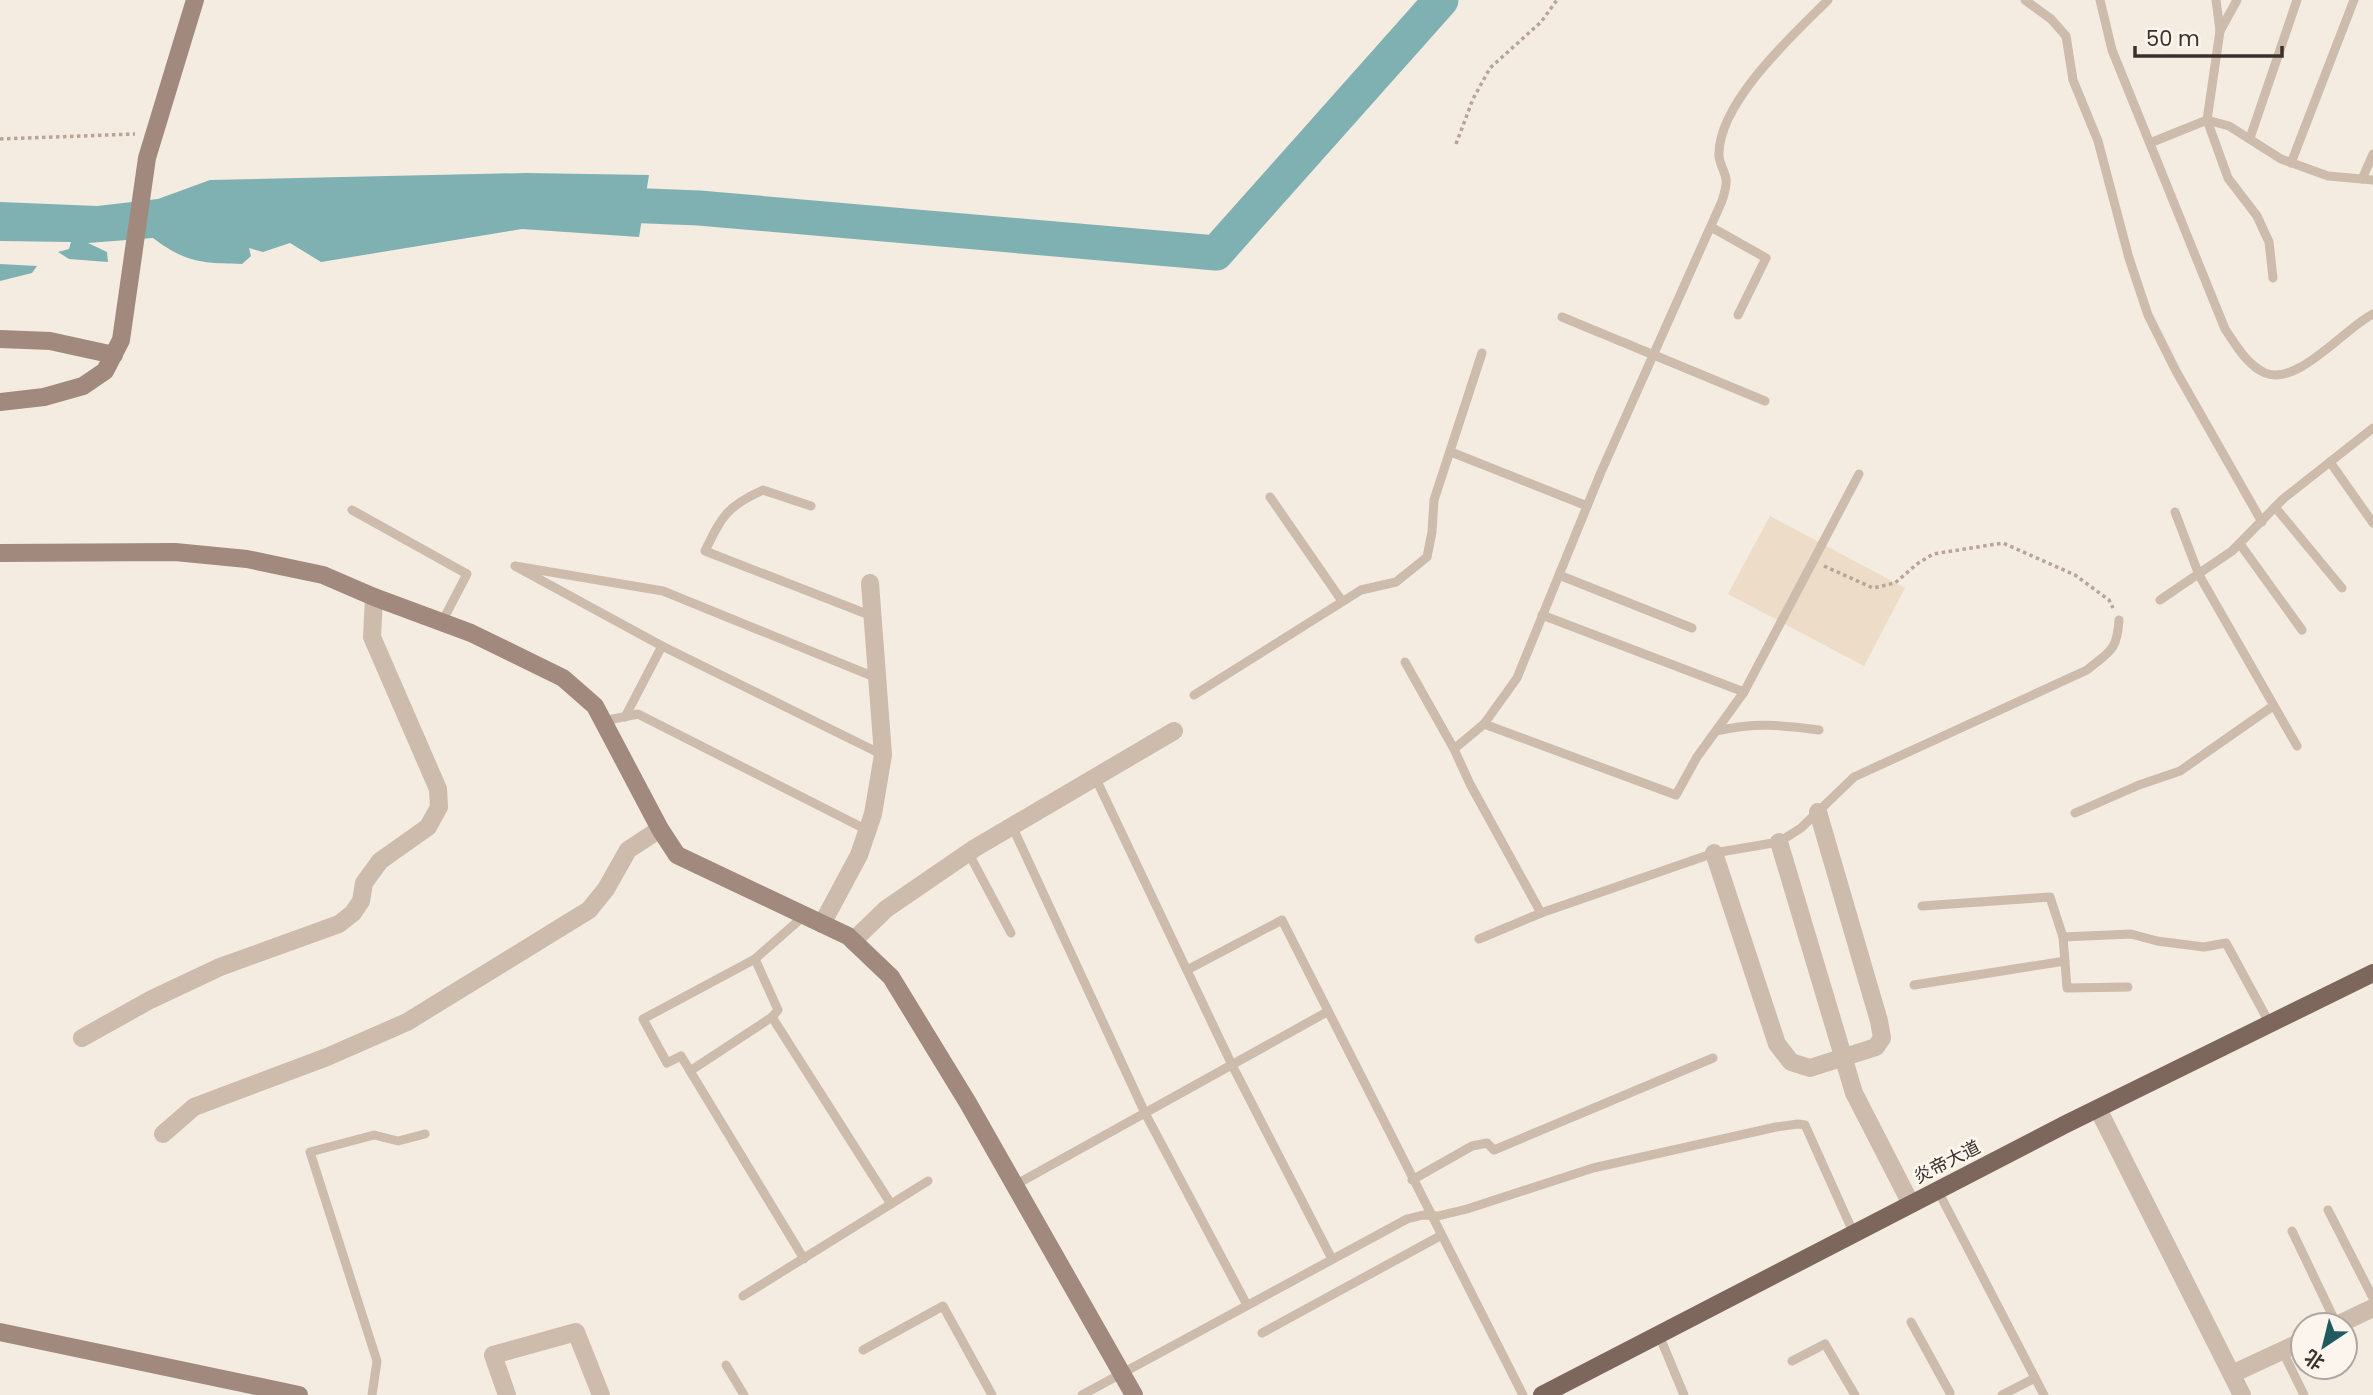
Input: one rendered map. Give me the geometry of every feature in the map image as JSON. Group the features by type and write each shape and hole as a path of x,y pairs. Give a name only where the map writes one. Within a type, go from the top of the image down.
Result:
{"main road":[{"path":"0,402 44,397 83,386 106,370 114,355 121,340 147,158 195,0"},
{"path":"0,339 50,341 114,355"},
{"path":"0,553 175,552 247,559 323,575 471,633 563,678 595,706 660,829 677,855 805,915 853,941 891,976 968,1103 1134,1395"},
{"name":"炎帝大道","path":"1542,1395 1911,1204 2373,972"},
{"path":"0,1332 299,1395"}],"street":[{"path":"822,924 859,855 873,814 883,755 870,583"},
{"path":"82,1038 150,1000 220,967 339,924 353,913 361,901 364,883 380,861 428,827 439,807 438,789 372,637 374,597"},
{"path":"853,941 886,909 968,852 1174,731"},
{"path":"1714,853 1777,1044 1791,1062 1810,1068 1876,1047 1882,1038 1818,812"},
{"path":"163,1135 194,1107 327,1057 407,1022 589,910 606,889 628,849 660,829"},
{"path":"1779,842 1854,1093 1911,1204"},
{"path":"2098,1109 2242,1395"},
{"path":"507,1395 493,1355 576,1332 601,1395"},
{"path":"2232,1374 2289,1347"}],"lane":[{"path":"1454,749 1484,723 1517,678 1587,506 1722,201 1727,181 1718,154 1726,122 1743,92 1795,32 1828,0"},
{"path":"2025,0 2051,19 2066,36 2073,80 2098,141 2129,258 2148,315 2176,371 2262,522"},
{"path":"2100,0 2112,50 2225,329 2245,358 2266,373 2280,376 2302,367 2373,314"},
{"path":"2216,0 2220,31 2207,120 2228,178 2257,216 2269,242 2273,278"},
{"path":"2220,31 2237,0"},
{"path":"2250,138 2297,0"},
{"path":"2291,163 2354,0"},
{"path":"2150,143 2207,120 2229,126 2291,163 2329,176 2373,180"},
{"path":"2362,179 2373,154"},
{"path":"1711,227 1766,258 1738,314"},
{"path":"1562,317 1765,401"},
{"path":"1194,695 1361,590 1396,582 1427,557 1434,500 1482,353"},
{"path":"2160,600 2240,544 2275,507 2373,429"},
{"path":"1451,452 1587,506"},
{"path":"2330,462 2373,523"},
{"path":"1484,723 1676,795 1698,757 1744,692 1859,474"},
{"path":"811,506 763,490 740,500 720,519 705,551 872,615"},
{"path":"1270,497 1342,601"},
{"path":"2275,507 2342,588"},
{"path":"352,510 467,574 442,622"},
{"path":"2175,512 2199,575 2297,746"},
{"path":"2240,544 2302,631"},
{"path":"878,679 663,591 515,566 662,646 883,755"},
{"path":"1559,575 1692,628"},
{"path":"1542,615 1744,692"},
{"path":"1479,939 1541,914 1714,853 1779,842 1801,828 1854,777 2087,670 2114,649 2119,620"},
{"path":"625,717 662,646"},
{"path":"1405,663 1454,749 1470,784 1541,914"},
{"path":"2076,813 2139,785 2180,771 2273,706"},
{"path":"603,721 638,714 867,830"},
{"path":"1717,732 1744,725 1779,725 1819,730"},
{"path":"1095,777 1232,1065 1332,1259"},
{"path":"1012,826 1145,1113 1247,1305"},
{"path":"968,852 1011,933"},
{"path":"1922,906 2050,897 2063,937 2067,988 2128,986"},
{"path":"804,1259 681,1056 667,1063 643,1019 755,959 805,915"},
{"path":"1187,970 1282,920 1523,1395"},
{"path":"2063,937 2131,934 2157,941 2204,947 2226,943 2270,1024"},
{"path":"690,1070 772,1017 778,1010 755,959"},
{"path":"1914,985 2065,961"},
{"path":"1015,1185 1327,1012"},
{"path":"772,1017 891,1204"},
{"path":"1412,1180 1472,1146 1486,1143 1494,1150 1713,1058"},
{"path":"1082,1395 1407,1219 1438,1216 1467,1209 1593,1168 1798,1124 1805,1125 1854,1234"},
{"path":"372,1395 377,1362 310,1152 374,1135 398,1141 425,1134"},
{"path":"743,1296 928,1181"},
{"path":"1938,1191 2044,1395"},
{"path":"2328,1210 2373,1298"},
{"path":"2292,1231 2330,1311"},
{"path":"1262,1333 1440,1236"},
{"path":"863,1350 943,1306 992,1395"},
{"path":"1911,1322 1950,1394"},
{"path":"1659,1335 1684,1395"},
{"path":"1792,1361 1825,1344 1855,1395"},
{"path":"2283,1350 2304,1395"},
{"path":"726,1365 744,1395"},
{"path":"2002,1395 2035,1378"}],"path":[{"path":"1456,144 1473,99 1490,68 1541,22 1557,0"},
{"path":"0,139 155,133"},
{"path":"1813,562 1873,588 1895,583 1933,554 2003,543 2075,575 2109,600 2119,620"}],"shaded area":[{"path":"1770,516 1905,588 1864,666 1728,594"}],"water":[{"path":"526,173 649,175 639,237 522,229 321,262 290,243 263,252 249,248 251,256 242,264 195,260 175,252 153,238 88,243 107,252 108,262 69,259 58,252 69,249 71,242 0,241 0,202 97,206 158,199 210,180"},
{"path":"0,264 37,266 32,273 0,281"}],"waterway":[{"path":"598,204 699,208 1216,253 1441,0"}]}
